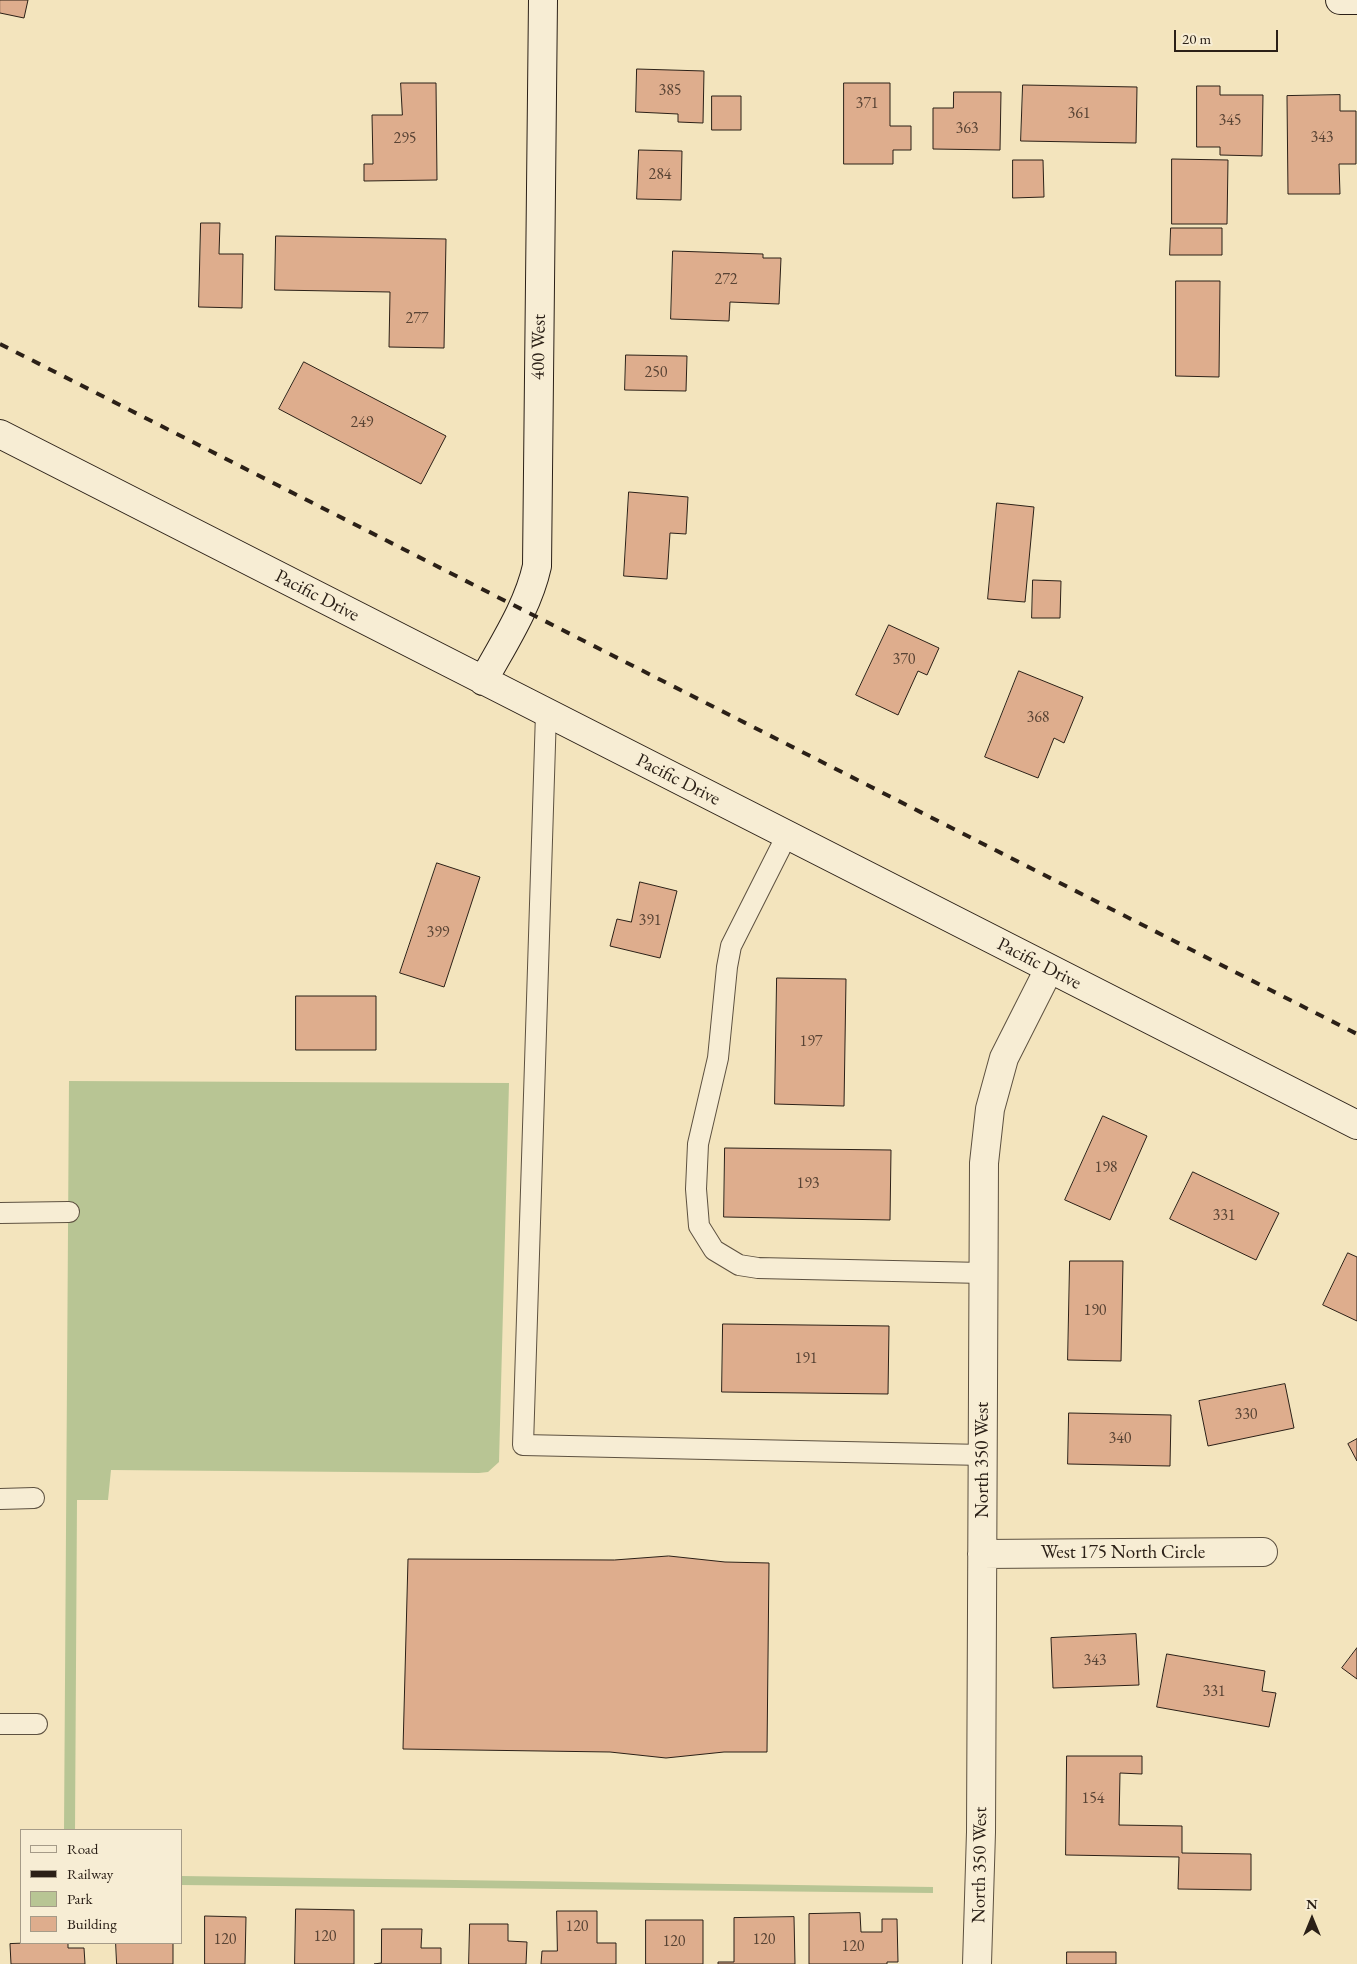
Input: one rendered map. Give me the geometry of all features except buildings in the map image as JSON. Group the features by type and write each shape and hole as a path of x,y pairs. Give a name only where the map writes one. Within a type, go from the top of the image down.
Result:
{"street":[{"name":"400 West","path":"483,681 532,587 537,566 543,0"},
{"path":"1340,0 1357,0"},
{"name":"Pacific Drive","path":"0,434 1357,1125"},
{"name":"North 350 West","path":"977,1964 981,1832 984,1163 990,1109 1004,1058 1050,969"},
{"name":"West 175 North Circle","path":"982,1554 1263,1552"}],"lane":[{"path":"546,713 523,1445 983,1455"},
{"path":"787,835 731,946 727,967 718,1058 698,1144 696,1189 699,1226 714,1250 739,1265 758,1268 983,1273"},
{"path":"0,1213 69,1212"},
{"path":"0,1499 34,1498"},
{"path":"0,1724 37,1724"}],"green space":[{"path":"69,1081 509,1083 499,1462 488,1472 479,1473 111,1470 108,1500 77,1500 75,1829 64,1829"},
{"path":"182,1876 933,1887 933,1893 182,1885"}],"railway":[{"path":"0,344 1357,1034"}]}
